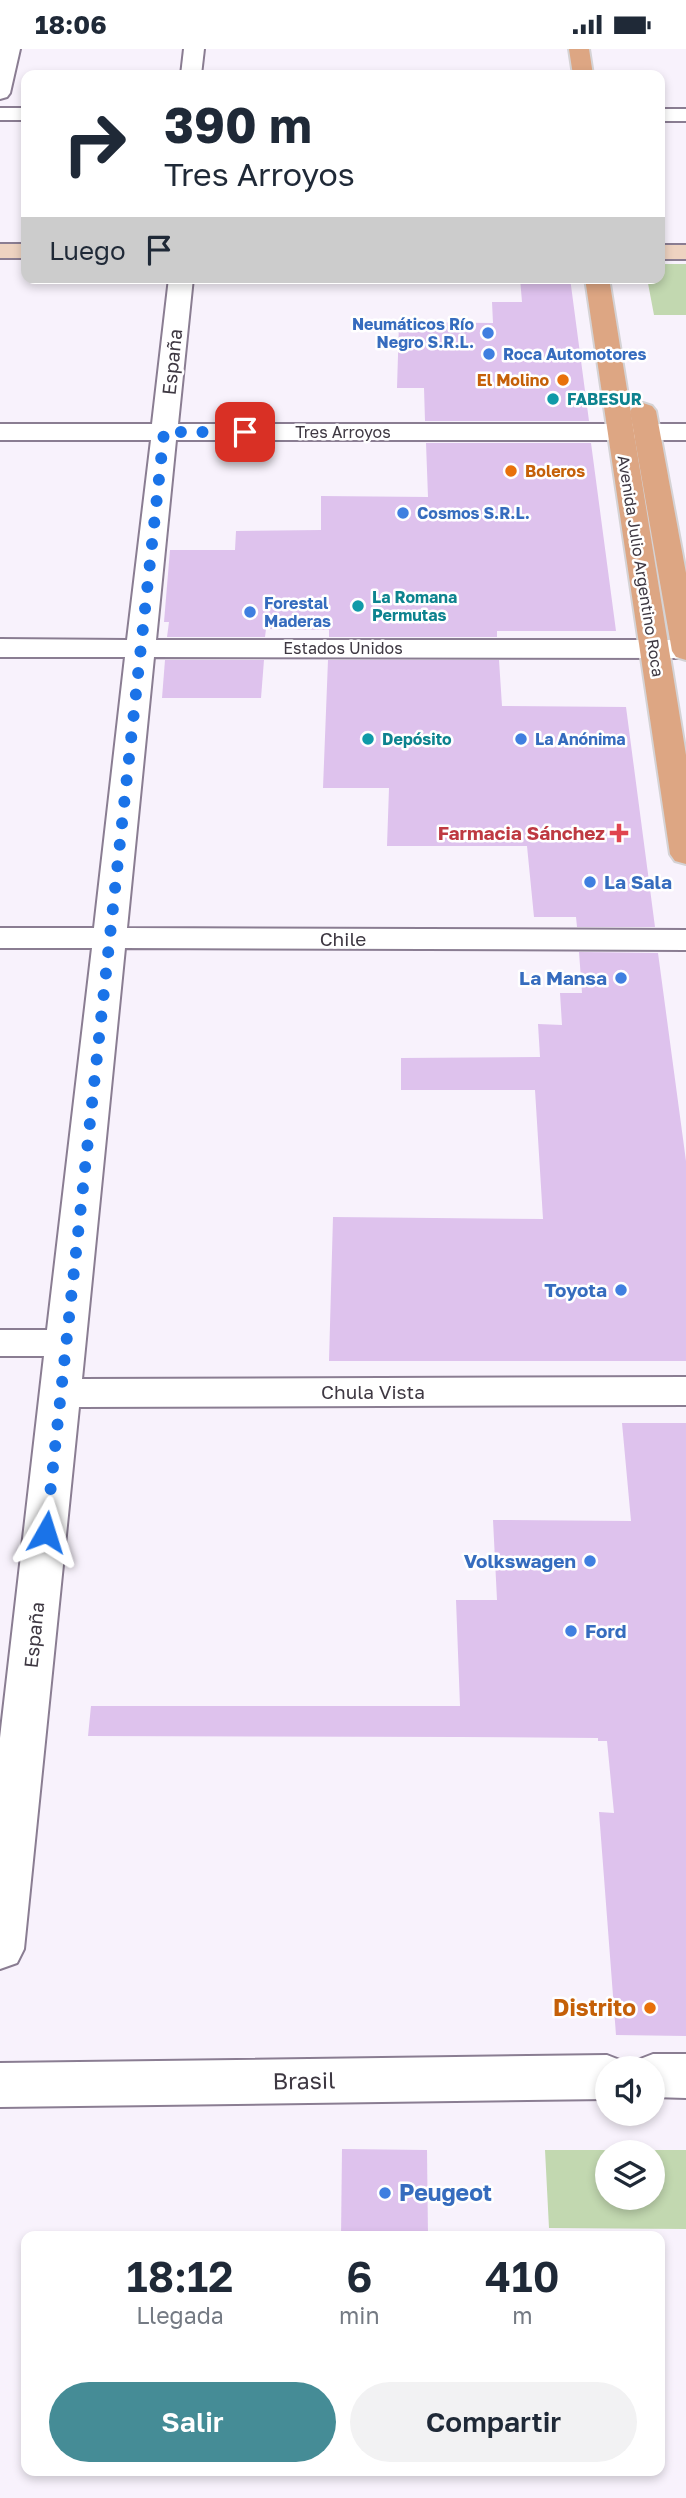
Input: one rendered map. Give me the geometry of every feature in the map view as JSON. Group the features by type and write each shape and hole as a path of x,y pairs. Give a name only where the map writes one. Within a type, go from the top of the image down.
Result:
{"main road":[{"path":"559,49 563,70"},
{"path":"579,49 582,70"},
{"path":"0,251 21,251"},
{"path":"665,252 686,252"},
{"name":"Avenida Julio Argentino Roca","path":"598,284 686,649"},
{"name":"Avenida Julio Argentino Roca","path":"621,284 654,649 686,854"}],"street":[{"path":"0,93 10,49"},
{"path":"192,70 194,49"},
{"path":"0,114 21,114"},
{"path":"665,115 686,115"},
{"name":"España","path":"0,1949 180,284"},
{"name":"Tres Arroyos","path":"0,432 686,432"},
{"name":"Estados Unidos","path":"0,647 686,649"},
{"name":"Chile","path":"0,938 686,940"},
{"path":"0,1343 67,1343"},
{"name":"Chula Vista","path":"61,1392 686,1391"},
{"path":"665,2076 686,2076"},
{"name":"Brasil","path":"0,2085 595,2077"}],"green space":[{"path":"665,264 686,264 686,315 654,315 648,284 665,284"},
{"path":"545,2150 595,2150 595,2210 665,2210 665,2150 686,2150 686,2229 549,2228"}],"building":[{"path":"520,284 571,284 589,421 425,421 424,388 397,388 399,322 493,323 492,302 522,302"},
{"path":"426,443 591,443 616,631 497,631 497,637 329,637 329,630 266,629 265,637 167,637 169,622 164,622 170,550 235,550 236,531 321,530 321,496 428,497"},
{"path":"165,660 264,660 261,698 162,698"},
{"path":"328,660 499,660 502,706 626,707 655,927 577,927 576,917 534,917 527,846 387,846 389,788 323,788"},
{"path":"579,952 658,953 686,1161 686,1361 329,1361 333,1217 543,1219 535,1090 401,1090 401,1058 540,1057 538,1024 562,1025 560,993 582,993"},
{"path":"622,1423 686,1423 686,2036 616,2035 599,1812 614,1813 607,1741 598,1741 598,1738 88,1736 91,1706 460,1706 456,1600 497,1600 493,1520 631,1521"},
{"name":"Peugeot","path":"342,2149 427,2150 428,2231 341,2231"}],"place":[{"name":"Neumáticos Río Negro S.R.L.","path":"488,333"},
{"name":"Roca Automotores","path":"489,354"},
{"name":"El Molino","path":"563,380"},
{"name":"FABESUR","path":"553,399"},
{"name":"Boleros","path":"511,471"},
{"name":"Cosmos S.R.L.","path":"403,513"},
{"name":"La Romana Permutas","path":"358,606"},
{"name":"Forestal Maderas","path":"250,612"},
{"name":"Depósito","path":"368,739"},
{"name":"La Anónima","path":"521,739"},
{"name":"Farmacia Sánchez","path":"619,833"},
{"name":"La Sala","path":"590,882"},
{"name":"La Mansa","path":"621,978"},
{"name":"Toyota","path":"621,1290"},
{"name":"Volkswagen","path":"590,1561"},
{"name":"Ford","path":"571,1631"},
{"name":"Distrito","path":"650,2008"},
{"name":"Peugeot","path":"385,2193"}],"route":[{"path":"46,1532 164,432 245,432"}]}
